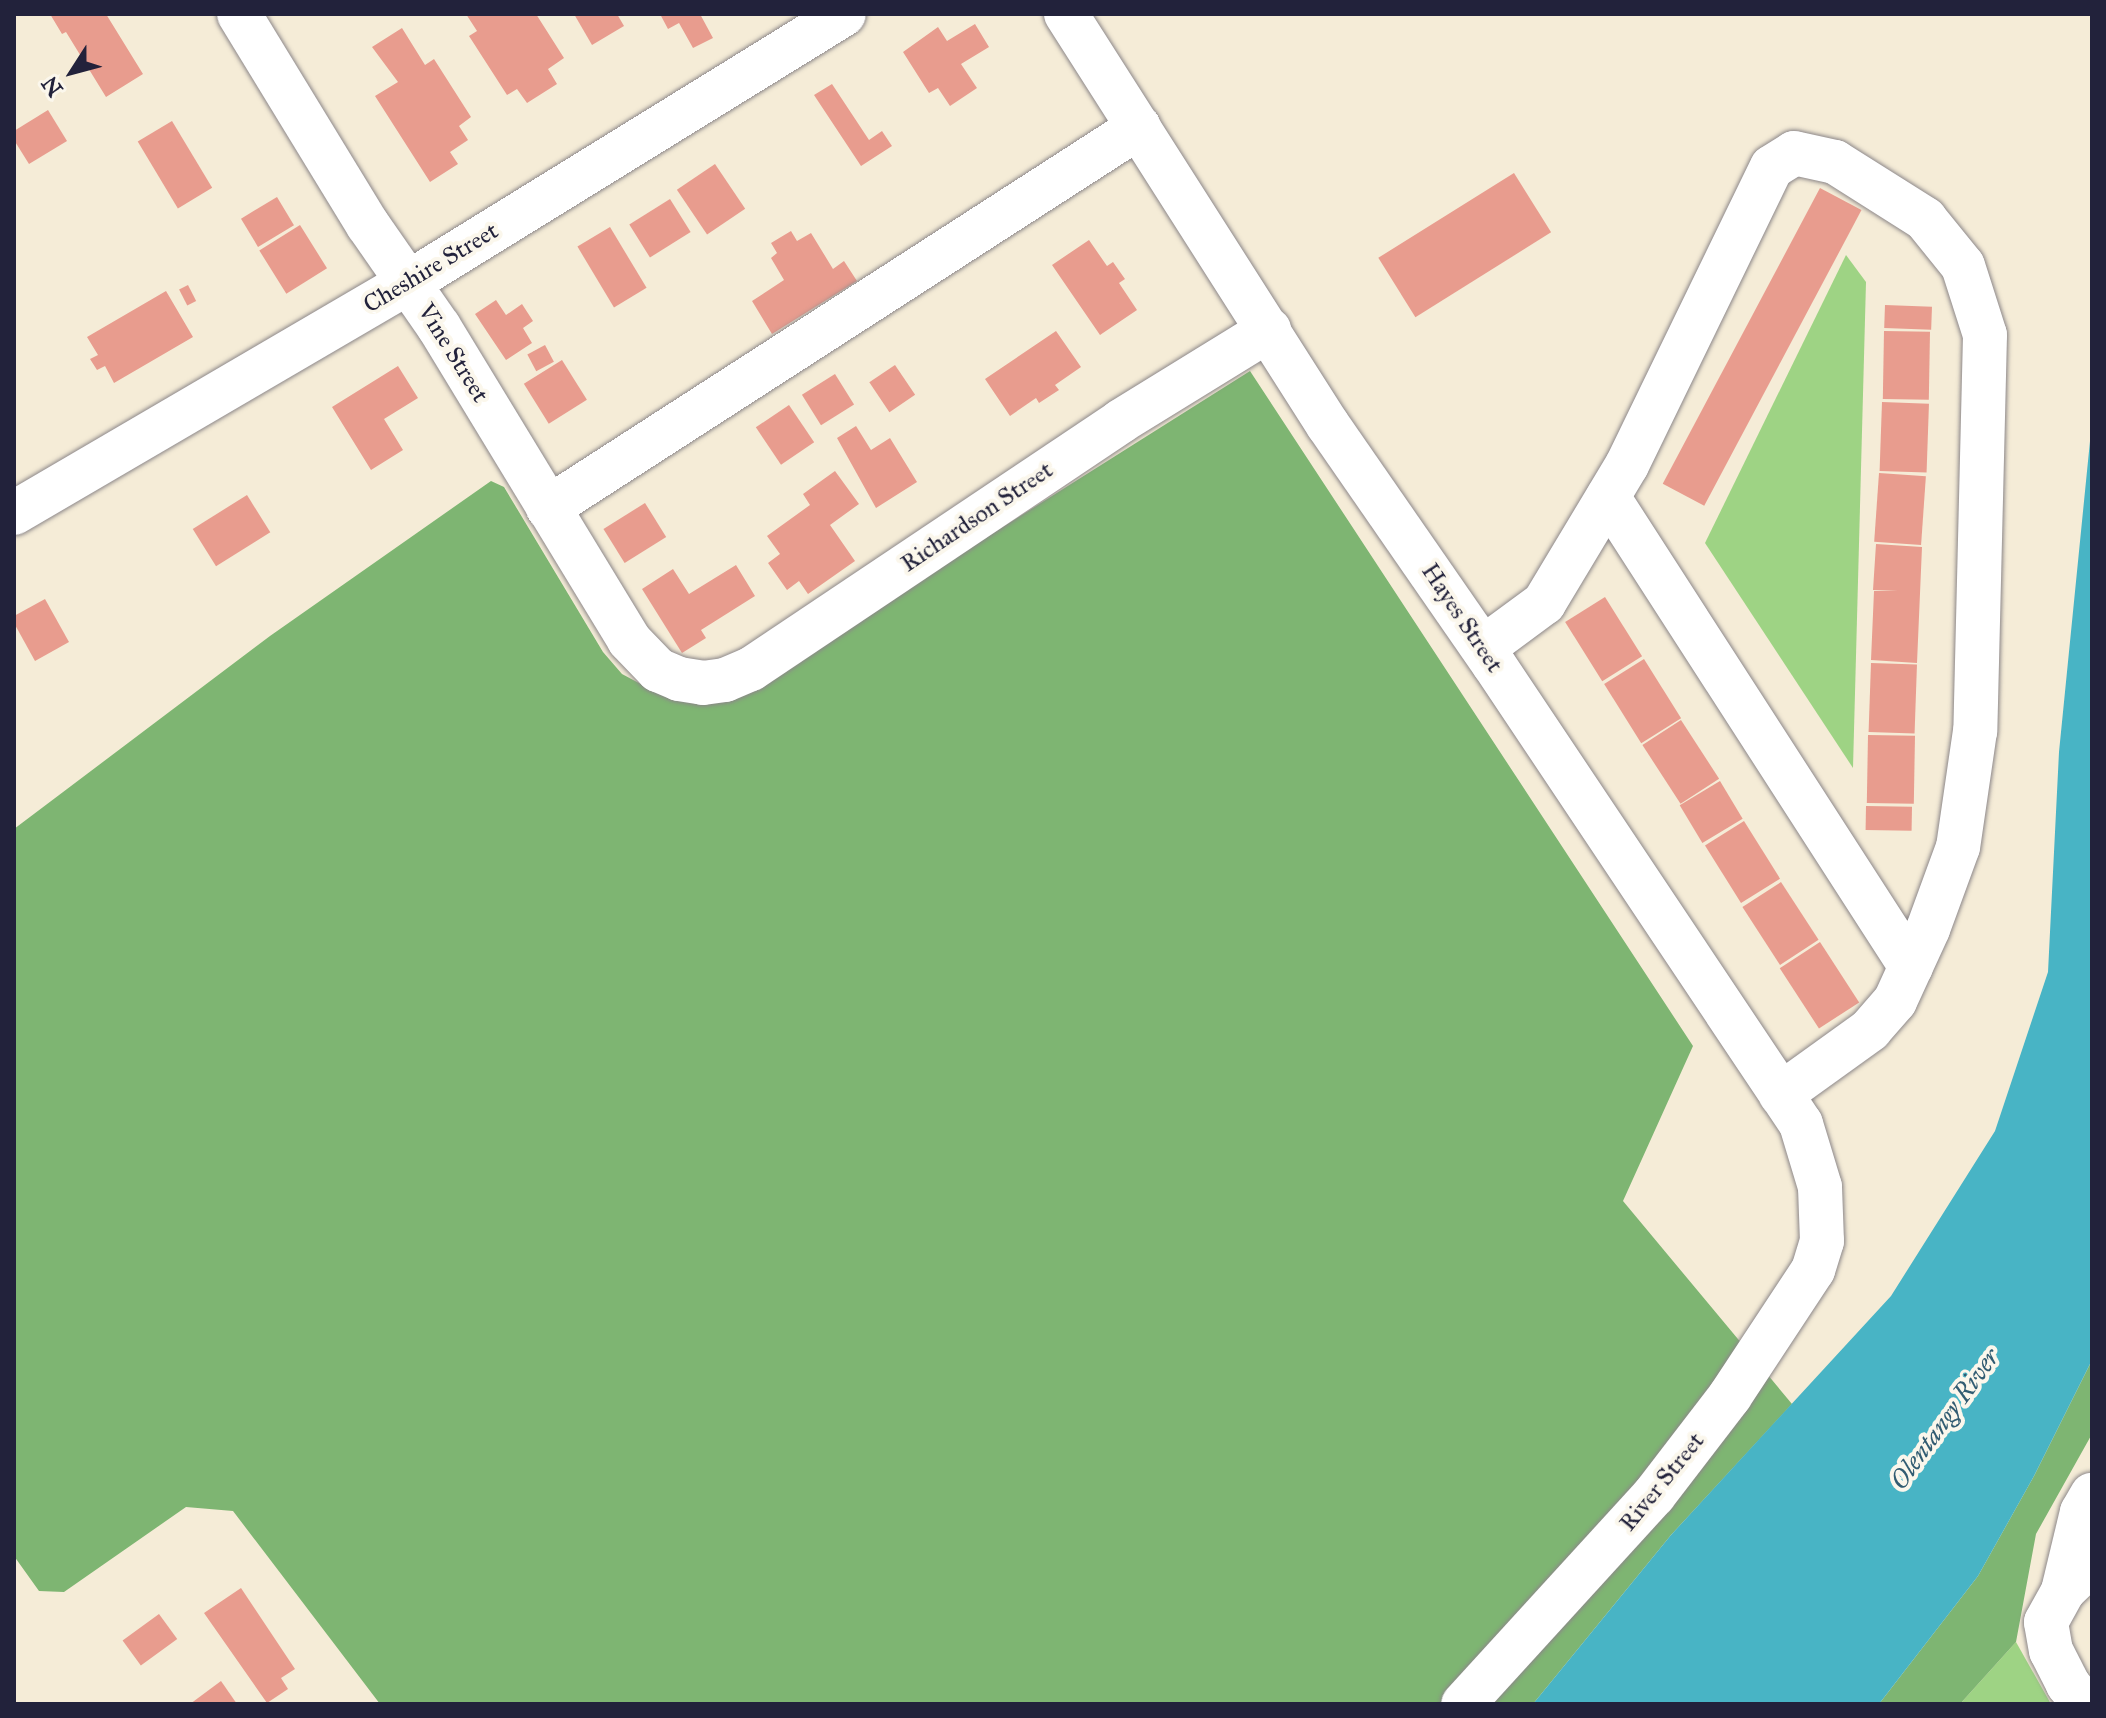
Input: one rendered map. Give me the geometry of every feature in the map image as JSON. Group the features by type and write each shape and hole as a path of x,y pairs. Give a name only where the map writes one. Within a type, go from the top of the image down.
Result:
{"street":[{"name":"Vine Street","path":"239,14 368,225 439,327 636,648 658,670 679,679"},
{"name":"Cheshire Street","path":"14,513 408,283 844,14"},
{"name":"Hayes Street","path":"1066,14 1328,425 1483,648 1801,1124 1820,1187 1822,1234"},
{"path":"548,508 1139,127"},
{"path":"1483,648 1544,603 1608,497 1772,167 1794,153 1835,162 1925,219 1963,266 1985,335 1975,731 1958,847 1895,1001 1870,1030 1781,1094"},
{"name":"Richardson Street","path":"679,679 703,683 725,680 751,669 1121,421 1269,330"},
{"path":"1608,497 1911,967"},
{"name":"River Street","path":"1463,1704 1604,1553 1702,1433 1785,1317 1813,1270 1822,1234"},
{"path":"2084,1704 2068,1684 2051,1651 2046,1622 2077,1577 2082,1512 2092,1495"}],"green space":[{"path":"1846,255 1866,282 1853,768 1705,543"},
{"path":"1250,371 1693,1046 1623,1201 1792,1404 1671,1535 1533,1704 380,1704 233,1511 186,1507 64,1592 39,1591 14,1556 14,829 270,636 491,481 504,487 603,652 622,674 652,690 727,701"},
{"path":"2092,1360 2092,1434 2036,1534 2016,1642 1960,1704 1879,1704 1978,1576 2034,1476"},
{"path":"2016,1642 2051,1704 1960,1704"}],"water":[{"name":"Olentangy River","path":"2092,421 2092,1360 2034,1476 1978,1576 1879,1704 1533,1704 1671,1535 1891,1296 1995,1131 2048,972 2059,752"}],"building":[{"path":"50,14 106,14 143,74 106,97 66,32 62,34"},
{"path":"466,14 536,14 564,58 548,69 557,84 527,103 517,89 507,95 469,36 477,31"},
{"path":"574,14 617,14 624,26 592,45"},
{"path":"660,14 700,14 713,38 693,48 679,23 668,29"},
{"path":"975,24 989,47 961,64 977,88 950,106 938,88 929,93 903,52 938,27 947,41"},
{"path":"402,28 425,65 434,59 471,117 459,126 468,140 450,152 458,164 430,182 375,96 398,82 372,47"},
{"path":"832,84 869,140 882,131 892,146 861,166 814,95"},
{"path":"48,110 67,141 29,164 14,140 14,131"},
{"path":"172,121 212,188 178,208 138,142"},
{"path":"715,164 745,209 707,234 677,190"},
{"path":"1514,173 1551,232 1415,317 1378,258"},
{"path":"1820,188 1861,210 1704,506 1663,484"},
{"path":"277,197 294,225 258,247 241,219"},
{"path":"670,199 691,232 650,258 629,224"},
{"path":"300,225 327,268 286,294 259,250"},
{"path":"610,227 647,288 614,307 577,247"},
{"path":"791,231 797,241 811,233 833,269 844,261 857,281 772,334 752,301 784,280 771,258 777,253 771,243"},
{"path":"1089,240 1107,266 1113,262 1125,279 1119,283 1137,310 1100,335 1052,265"},
{"path":"188,285 196,301 187,306 179,290"},
{"path":"166,291 193,337 114,383 105,366 97,370 90,359 98,355 87,337"},
{"path":"496,300 506,315 522,304 533,321 523,328 532,343 506,360 475,314"},
{"path":"1885,305 1932,307 1931,330 1884,328"},
{"path":"1056,331 1081,367 1055,385 1059,390 1039,403 1036,398 1010,416 985,379"},
{"path":"1884,331 1930,332 1929,400 1883,399"},
{"path":"545,345 554,362 536,371 527,354"},
{"path":"562,360 587,400 549,424 524,384"},
{"path":"895,365 915,395 889,412 869,382"},
{"path":"398,366 418,398 384,419 403,450 371,470 332,407"},
{"path":"835,374 854,405 821,425 802,395"},
{"path":"1882,402 1929,404 1927,473 1880,471"},
{"path":"789,405 814,442 781,465 756,427"},
{"path":"856,426 871,450 890,438 917,482 876,508 837,438"},
{"path":"835,471 859,504 830,525 855,561 808,594 799,581 787,590 768,563 780,554 767,536 810,505 803,494"},
{"path":"1879,473 1926,476 1921,545 1874,542"},
{"path":"247,495 270,532 216,566 193,529"},
{"path":"645,503 666,537 625,563 603,529"},
{"path":"1876,544 1922,547 1917,663 1871,660 1874,591 1898,591 1873,590"},
{"path":"736,565 755,596 701,630 706,638 682,653 642,589 673,569 689,594"},
{"path":"1605,597 1642,656 1602,681 1565,622"},
{"path":"45,599 69,642 35,661 14,623 14,616"},
{"path":"1644,659 1681,718 1641,743 1604,684"},
{"path":"1871,663 1917,665 1915,734 1869,732"},
{"path":"1681,720 1719,779 1681,804 1642,745"},
{"path":"1868,735 1915,736 1914,804 1867,803"},
{"path":"1720,781 1743,819 1702,843 1680,805"},
{"path":"1866,806 1912,807 1912,831 1866,830"},
{"path":"1744,821 1780,879 1741,903 1705,845"},
{"path":"1781,882 1819,940 1780,965 1742,907"},
{"path":"1820,942 1859,1002 1819,1029 1780,968"},
{"path":"241,1588 295,1669 281,1678 288,1689 267,1703 204,1613"},
{"path":"159,1614 177,1639 141,1666 123,1640"},
{"path":"221,1681 237,1704 190,1704"}]}
